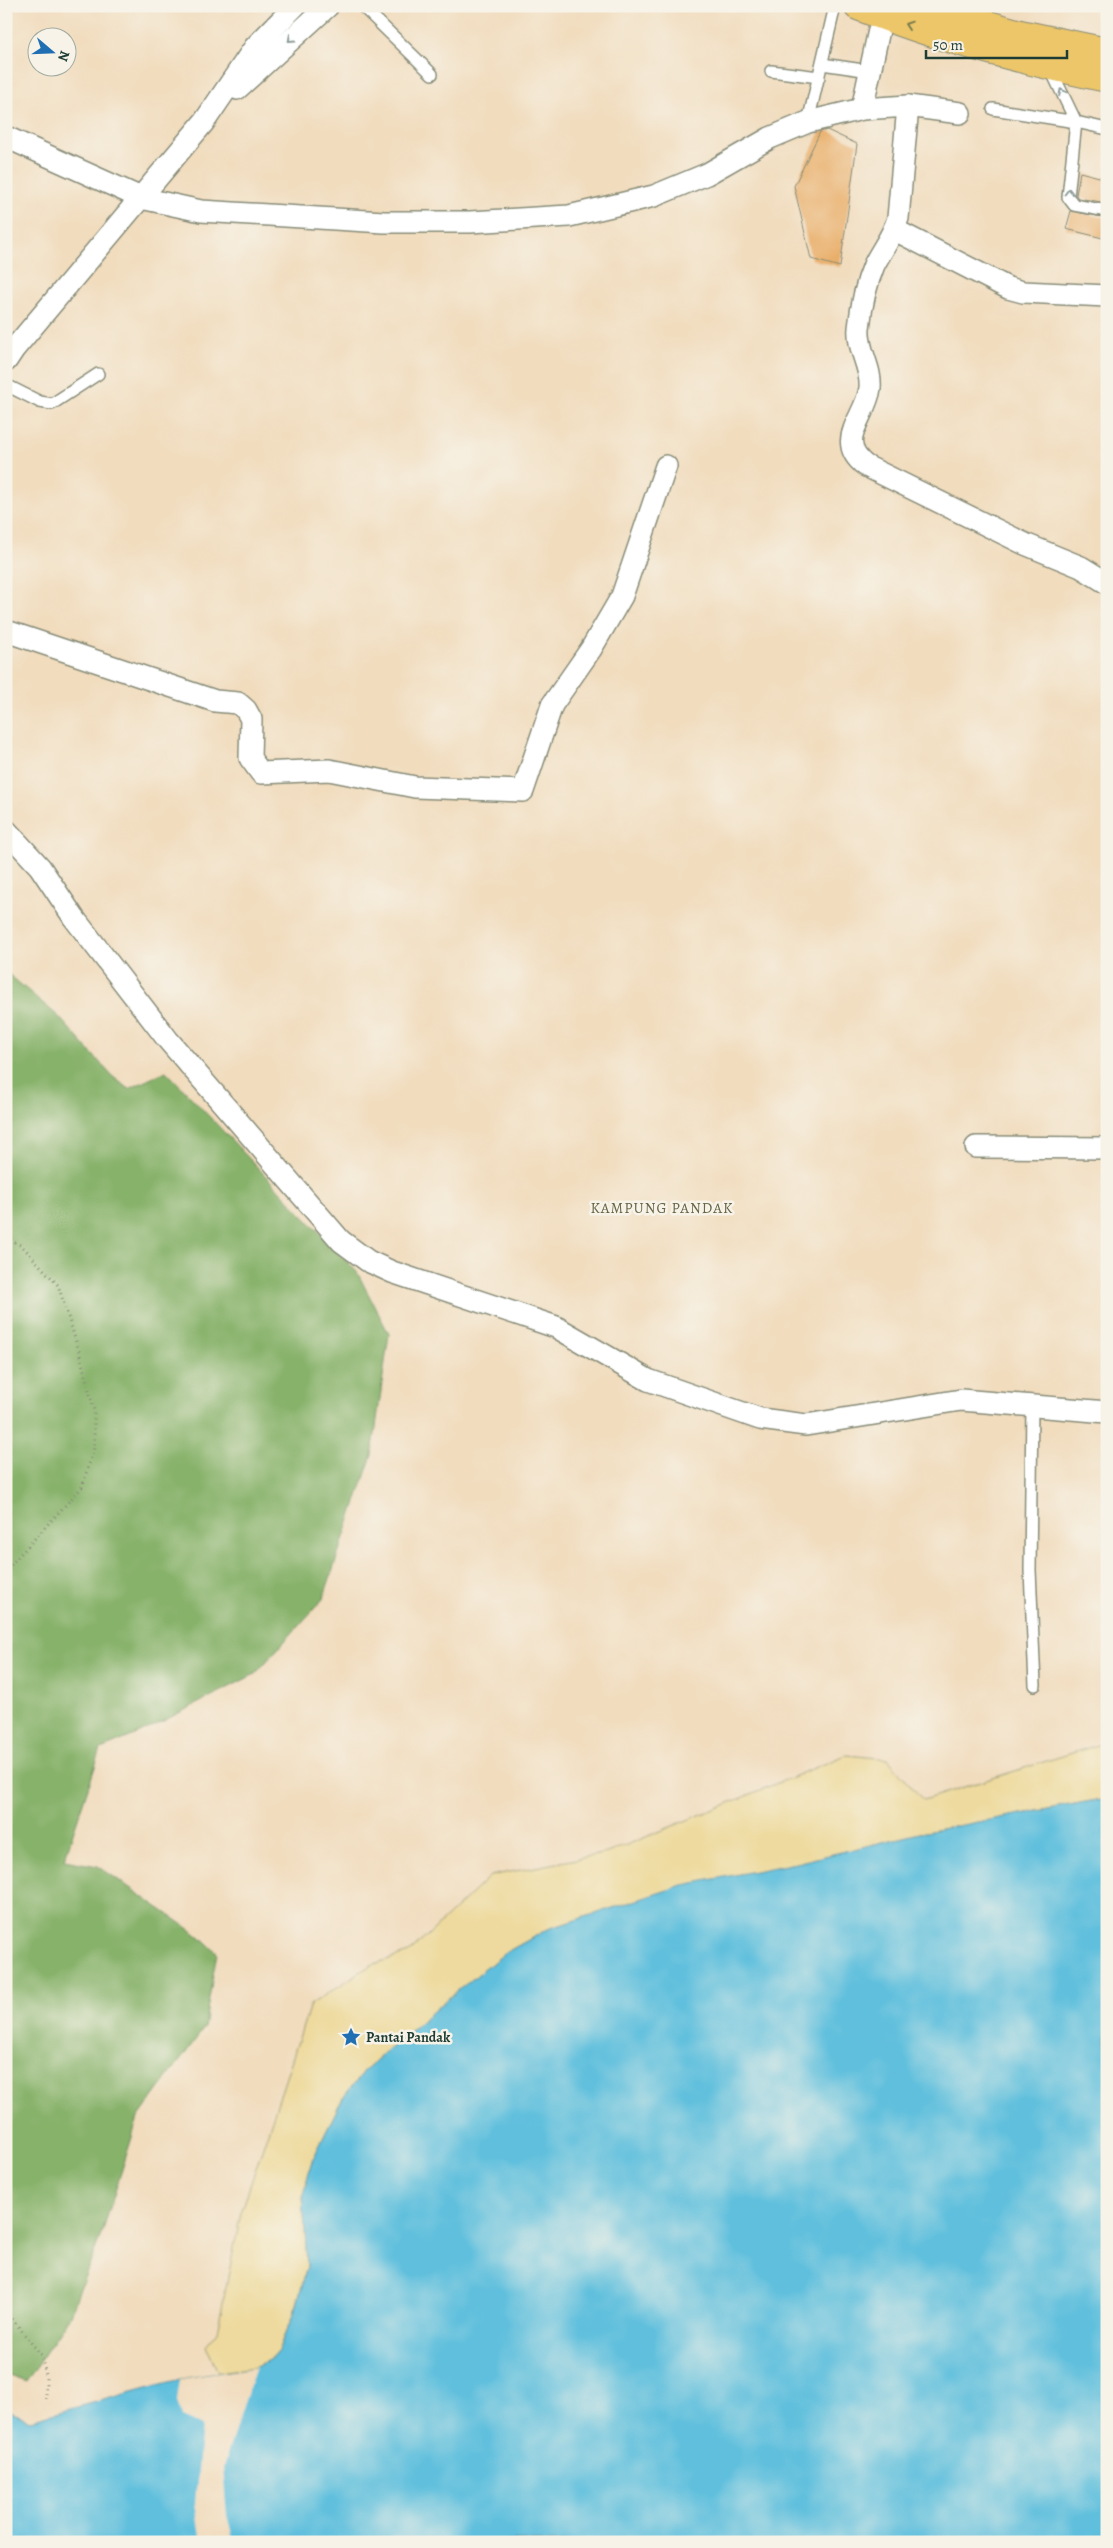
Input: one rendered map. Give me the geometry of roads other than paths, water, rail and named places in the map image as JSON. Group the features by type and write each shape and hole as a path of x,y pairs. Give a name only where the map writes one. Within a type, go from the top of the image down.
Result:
{"highway":[{"path":"922,6 1020,34 1107,52"},
{"path":"870,11 920,29 1049,65 1107,78"}],"street":[{"path":"6,361 204,122 255,48 295,6"},
{"path":"204,122 328,6"},
{"path":"862,109 870,71 870,11"},
{"path":"908,106 898,218 895,230 875,263 868,282 859,329 860,347 870,376 870,390 852,436 851,449 855,458 866,466 1024,544 1081,567 1107,583"},
{"path":"6,137 141,198 201,211 384,222 470,222 569,216 654,196 707,174 770,138 808,122 862,109 908,106 960,113"},
{"path":"895,230 1008,288 1024,292 1107,296"},
{"path":"6,631 215,701 238,703 246,710 251,719 250,758 261,773 329,770 415,786 523,791 552,705 591,649 622,596 666,466"},
{"path":"6,830 40,867 74,918 168,1040 341,1241 368,1261 392,1272 556,1327 648,1380 760,1419 806,1425 961,1400 1107,1412"},
{"path":"976,1147 1107,1148"}],"lane":[{"path":"362,6 432,74"},
{"path":"808,122 835,6"},
{"path":"822,64 870,71"},
{"path":"1049,65 1076,122 1068,197 1074,205 1107,211"},
{"path":"771,71 819,77"},
{"path":"993,109 1076,122 1107,129"},
{"path":"6,385 40,402 52,404 98,374"},
{"path":"1032,1406 1030,1570 1034,1685"}],"water":[{"path":"1107,1798 1107,2542 6,2542 6,2410 30,2420 180,2379 256,2367 272,2358 278,2351 297,2305 307,2266 303,2195 312,2161 342,2099 366,2069 446,2000 505,1953 548,1929 683,1885 796,1863 920,1833"}],"place":[{"name":"Pantai Pandak","path":"351,2037"}],"district":[{"name":"KAMPUNG PANDAK","path":"662,1208"}]}
